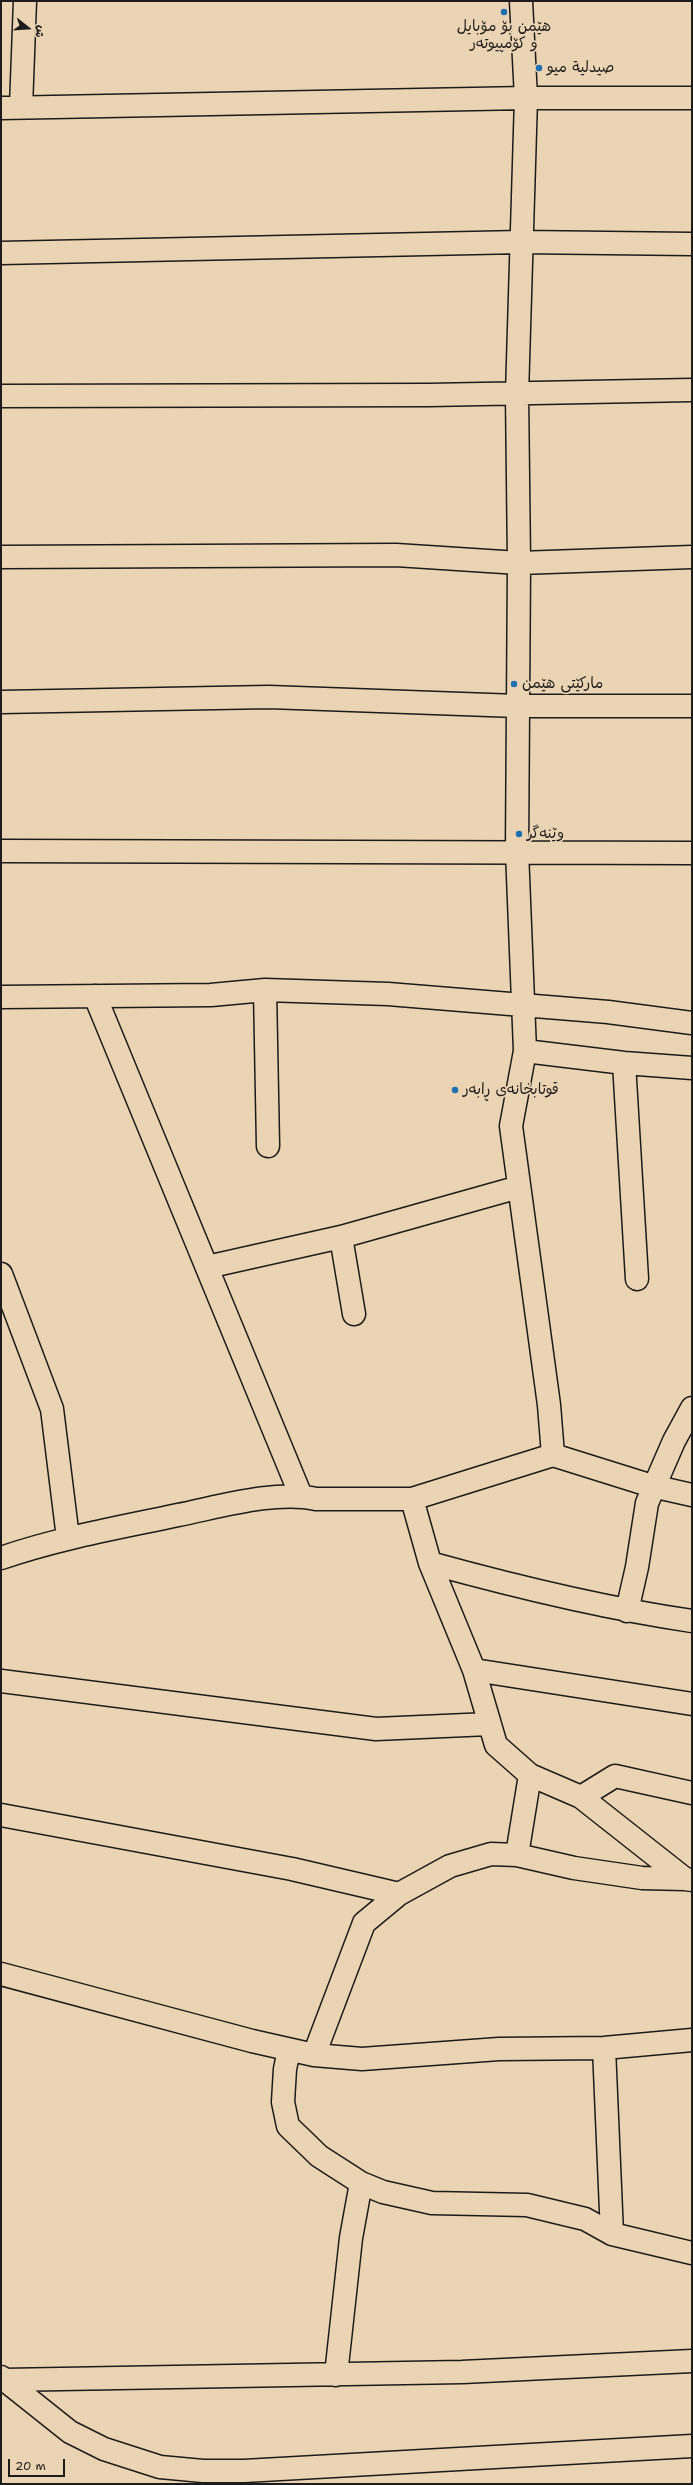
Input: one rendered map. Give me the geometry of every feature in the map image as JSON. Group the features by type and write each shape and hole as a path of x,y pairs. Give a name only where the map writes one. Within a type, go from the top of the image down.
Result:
{"street":[{"path":"24,1 11,108 526,98 692,98"},
{"path":"521,1 526,98 518,394 519,562 517,851 525,1051 511,1126 549,1405 553,1455"},
{"path":"1,252 521,242 692,244"},
{"path":"1,396 518,394 692,390"},
{"path":"1,557 396,555 519,562 692,557"},
{"path":"1,702 269,697 517,706 692,706"},
{"path":"1,851 517,851 692,853"},
{"path":"265,990 268,1146"},
{"path":"1,997 211,995 265,990 388,994 608,1012 692,1024"},
{"path":"95,996 301,1496"},
{"path":"525,1051 624,1063 692,1068"},
{"path":"624,1063 637,1279"},
{"path":"207,1267 341,1237 519,1187"},
{"path":"341,1237 354,1314"},
{"path":"1,1274 52,1409 68,1538"},
{"path":"627,1612 637,1567 647,1503 652,1486 692,1408"},
{"path":"1,1558 40,1544 248,1501 301,1496 316,1499 412,1499 553,1455 652,1486 692,1495"},
{"path":"412,1499 430,1563 474,1670 496,1745 530,1775 581,1797 689,1879"},
{"path":"430,1563 526,1590 627,1612 692,1621"},
{"path":"474,1670 692,1704"},
{"path":"1,1681 376,1729 489,1724"},
{"path":"517,1856 530,1775"},
{"path":"581,1797 615,1776 692,1793"},
{"path":"1,1815 292,1869 400,1894"},
{"path":"314,2055 364,1923 400,1894 450,1866 491,1854 517,1856 574,1868 642,1878 689,1879"},
{"path":"1,1974 289,2050 314,2055 362,2059 499,2049 604,2048 692,2040"},
{"path":"604,2048 612,2234"},
{"path":"289,2050 285,2069 283,2102 288,2126 319,2156 361,2183 383,2192 432,2203 527,2205 585,2219 612,2234 692,2253"},
{"path":"336,2375 351,2238 361,2183"},
{"path":"2,2379 336,2375 692,2361"},
{"path":"2,2379 70,2432 104,2449 160,2467 174,2469 244,2471 692,2446"}],"place":[{"name":"هێمن بۆ مۆبایل و کۆمپیوتەر","path":"504,12"},
{"name":"صيدلية ميو","path":"539,68"},
{"name":"مارکێتی هێمن","path":"514,684"},
{"name":"وێنەگر","path":"519,834"},
{"name":"قوتابخانەی ڕابەر","path":"455,1090"}]}
